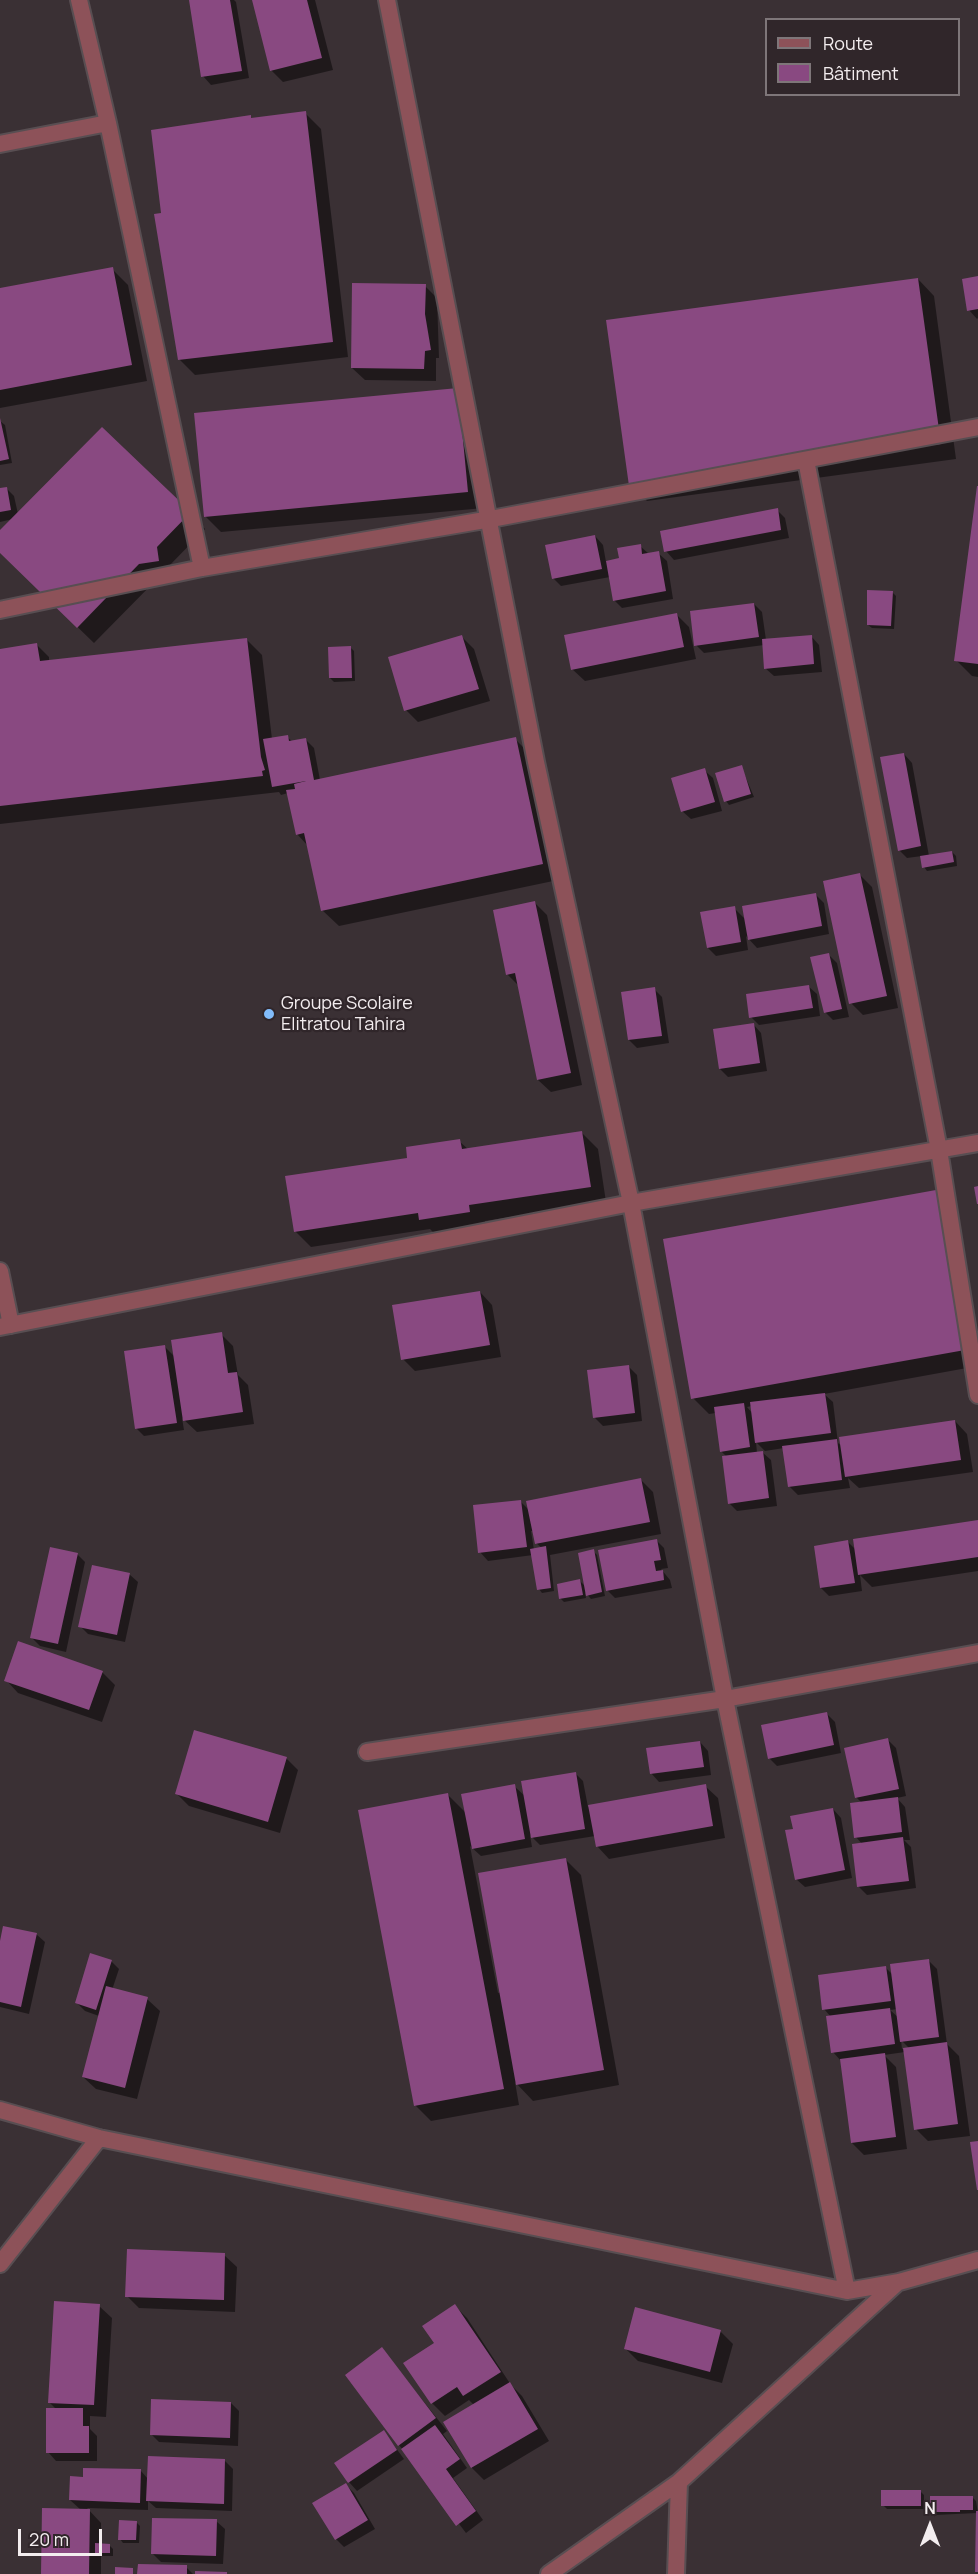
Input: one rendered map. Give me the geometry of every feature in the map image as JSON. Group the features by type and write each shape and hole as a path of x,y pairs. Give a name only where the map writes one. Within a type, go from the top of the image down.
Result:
{"street":[{"path":"79,0 108,123 202,568"},
{"path":"387,0 491,519 536,762 630,1203 725,1699 848,2291"},
{"path":"0,144 108,123"},
{"path":"0,610 202,568 491,519 978,427"},
{"path":"806,460 939,1150 978,1395"},
{"path":"0,1271 5,1326 630,1203 978,1143"},
{"path":"367,1752 725,1699 978,1653"},
{"path":"0,2110 99,2138 848,2291 899,2282 978,2260"},
{"path":"0,2264 99,2138"},
{"path":"549,2574 679,2482 899,2282"},
{"path":"676,2574 679,2482"}],"building":[{"path":"189,0 230,0 242,71 201,77"},
{"path":"252,0 307,0 322,58 270,71"},
{"path":"306,111 333,342 178,360 154,214 161,213 151,130 251,115 251,118"},
{"path":"113,267 132,365 0,390 0,288"},
{"path":"978,276 978,309 967,311 962,279"},
{"path":"918,278 941,444 629,486 606,320"},
{"path":"352,283 426,284 425,314 431,350 425,351 424,369 351,368"},
{"path":"458,388 468,492 204,517 194,413"},
{"path":"0,418 9,459 0,461"},
{"path":"102,427 191,512 157,547 159,561 139,564 77,628 0,553 0,530"},
{"path":"978,486 978,664 954,661"},
{"path":"7,487 11,510 0,512 0,488"},
{"path":"778,508 781,530 664,552 660,531"},
{"path":"595,535 602,569 552,579 545,545"},
{"path":"641,544 642,554 659,551 666,591 613,601 606,561 619,558 617,548"},
{"path":"867,590 893,591 891,626 867,625"},
{"path":"754,603 759,637 694,646 690,611"},
{"path":"677,613 684,647 571,670 564,635"},
{"path":"462,635 479,689 404,711 388,657"},
{"path":"812,635 814,664 764,669 762,639"},
{"path":"247,638 261,757 265,770 262,771 263,776 0,806 0,649 37,643 40,661"},
{"path":"351,646 352,678 329,678 328,647"},
{"path":"288,735 289,741 306,738 314,780 516,737 543,864 321,911 304,833 296,835 286,790 295,789 294,784 306,781 272,787 263,739"},
{"path":"904,753 921,846 898,851 880,757"},
{"path":"742,765 751,794 724,802 715,773"},
{"path":"705,768 715,802 681,812 671,778"},
{"path":"952,851 954,862 922,868 920,856"},
{"path":"860,873 887,996 849,1004 823,881"},
{"path":"816,893 822,926 748,940 742,906"},
{"path":"535,901 571,1073 537,1080 515,973 506,975 493,910"},
{"path":"735,906 741,942 707,948 700,912"},
{"path":"829,953 842,1009 824,1013 810,957"},
{"path":"809,985 813,1008 749,1018 746,994"},
{"path":"655,987 662,1036 628,1040 621,992"},
{"path":"754,1023 760,1063 719,1069 713,1029"},
{"path":"582,1131 591,1187 469,1205 470,1212 419,1220 418,1213 294,1232 285,1176 407,1158 406,1147 460,1139 462,1149"},
{"path":"978,1186 978,1204 977,1204 974,1187"},
{"path":"936,1190 965,1350 691,1399 663,1239"},
{"path":"480,1291 490,1345 401,1360 392,1305"},
{"path":"222,1332 228,1373 237,1372 243,1412 183,1421 171,1340"},
{"path":"165,1345 177,1423 135,1429 124,1351"},
{"path":"629,1365 635,1413 593,1418 587,1370"},
{"path":"825,1393 831,1433 755,1443 750,1402"},
{"path":"744,1403 750,1447 720,1452 714,1407"},
{"path":"955,1420 961,1460 845,1477 839,1437"},
{"path":"837,1439 842,1480 788,1487 782,1446"},
{"path":"763,1451 769,1498 728,1504 722,1456"},
{"path":"641,1478 650,1522 535,1544 526,1501"},
{"path":"521,1500 527,1547 478,1553 473,1505"},
{"path":"978,1520 978,1557 858,1575 853,1539"},
{"path":"657,1539 661,1560 654,1561 656,1571 663,1570 664,1580 606,1591 598,1550"},
{"path":"848,1540 855,1583 820,1588 814,1546"},
{"path":"546,1546 551,1588 537,1590 530,1549"},
{"path":"50,1547 78,1553 58,1644 30,1638"},
{"path":"594,1549 602,1592 586,1596 578,1553"},
{"path":"92,1565 130,1573 117,1635 78,1627"},
{"path":"580,1579 583,1595 559,1599 557,1584"},
{"path":"18,1641 103,1671 89,1710 4,1681"},
{"path":"827,1712 834,1745 768,1759 761,1725"},
{"path":"194,1730 287,1757 268,1822 175,1794"},
{"path":"888,1738 899,1789 855,1798 844,1748"},
{"path":"700,1741 704,1767 650,1774 646,1748"},
{"path":"576,1772 585,1829 531,1838 521,1781"},
{"path":"515,1784 525,1839 472,1849 461,1794"},
{"path":"706,1784 713,1826 596,1847 588,1805"},
{"path":"448,1793 504,2089 414,2106 358,1810"},
{"path":"898,1797 902,1832 854,1838 850,1803"},
{"path":"833,1808 845,1870 795,1880 785,1830 793,1829 790,1816"},
{"path":"903,1837 909,1881 857,1887 852,1844"},
{"path":"566,1858 604,2070 516,2085 478,1873"},
{"path":"3,1926 37,1933 21,2007 0,2002 0,1941"},
{"path":"90,1953 112,1960 96,2010 75,2003"},
{"path":"929,1959 939,2037 900,2042 890,1964"},
{"path":"886,1966 891,2001 822,2010 818,1975"},
{"path":"106,1986 148,1997 125,2088 82,2077"},
{"path":"890,2008 895,2044 831,2053 826,2016"},
{"path":"947,2042 958,2124 914,2130 903,2048"},
{"path":"885,2053 896,2137 851,2143 840,2059"},
{"path":"978,2141 978,2190 977,2190 970,2142"},
{"path":"127,2249 225,2253 224,2300 125,2297"},
{"path":"54,2301 100,2304 94,2405 48,2403"},
{"path":"455,2304 501,2372 463,2396 457,2387 431,2404 403,2363 434,2343 422,2326"},
{"path":"635,2307 721,2330 710,2372 624,2349"},
{"path":"382,2347 436,2418 398,2446 345,2375"},
{"path":"510,2382 538,2429 471,2468 443,2422"},
{"path":"151,2399 231,2402 230,2438 150,2435"},
{"path":"46,2408 83,2408 83,2426 89,2426 89,2453 46,2453"},
{"path":"435,2425 460,2459 446,2469 476,2511 456,2526 401,2449"},
{"path":"384,2430 397,2450 348,2483 334,2463"},
{"path":"148,2456 225,2459 224,2504 146,2501"},
{"path":"83,2468 141,2469 140,2503 69,2500 70,2476 83,2477"},
{"path":"346,2483 368,2520 335,2540 312,2503"},
{"path":"881,2490 921,2490 921,2506 881,2506"},
{"path":"930,2496 973,2496 973,2510 930,2512"},
{"path":"42,2508 90,2509 89,2574 41,2574"},
{"path":"976,2511 978,2511 978,2572 975,2572"},
{"path":"152,2518 217,2519 216,2556 151,2554"},
{"path":"119,2520 137,2521 136,2540 118,2540"},
{"path":"95,2543 110,2544 110,2553 95,2553"},
{"path":"138,2564 187,2565 187,2574 137,2574"},
{"path":"115,2567 133,2568 133,2574 115,2574"},
{"path":"195,2571 227,2572 227,2574 195,2574"}],"place":[{"name":"Groupe Scolaire Elitratou Tahira","path":"269,1014"}]}
